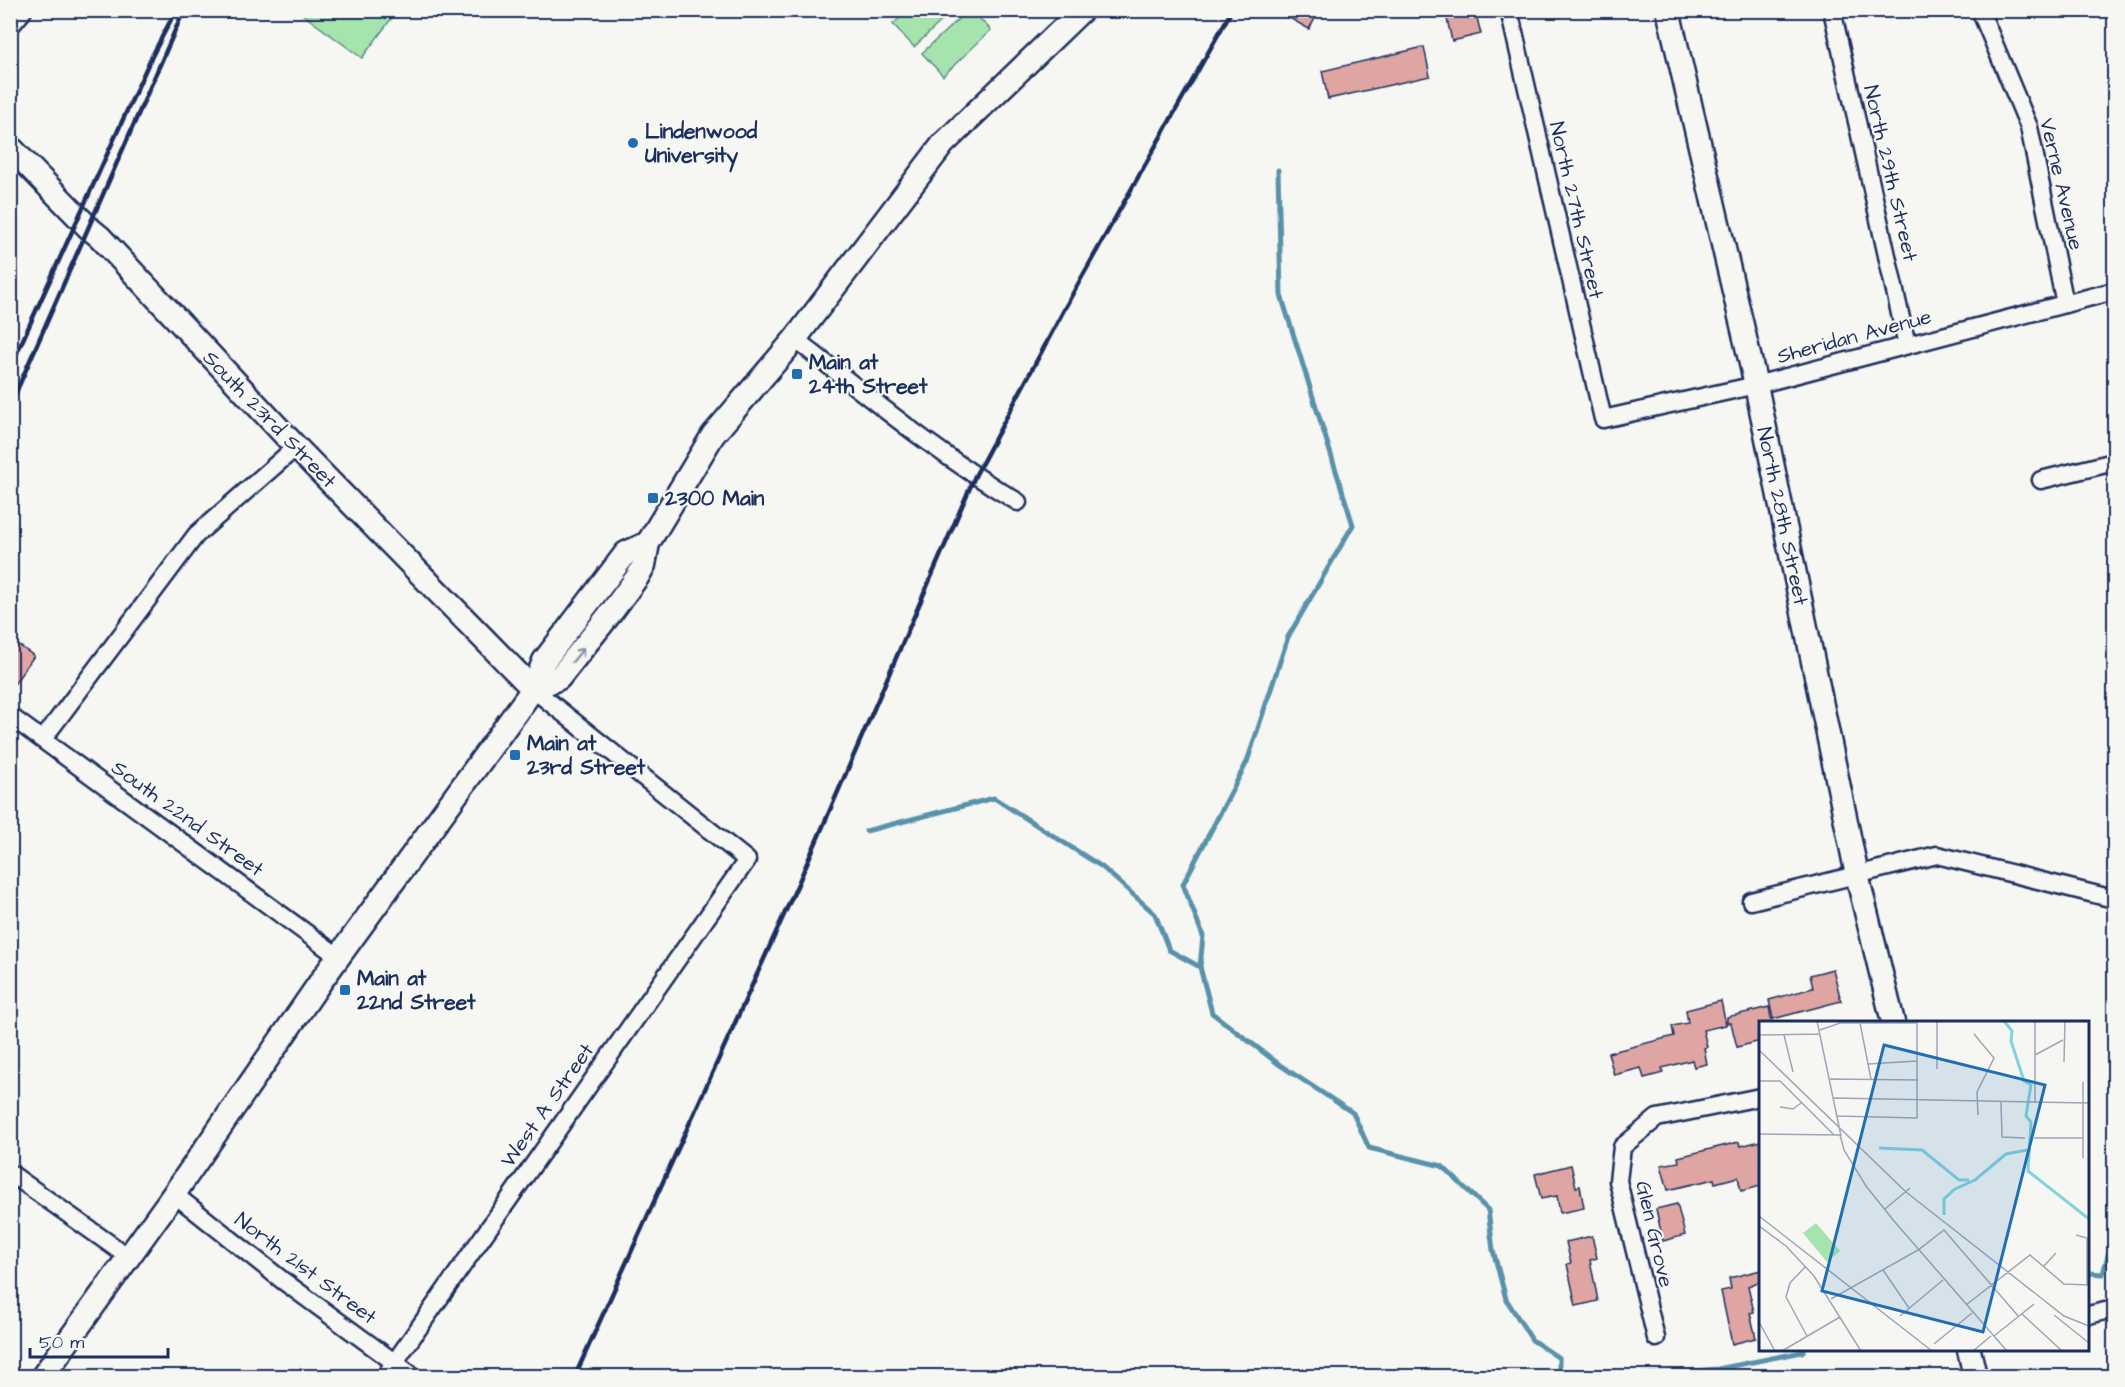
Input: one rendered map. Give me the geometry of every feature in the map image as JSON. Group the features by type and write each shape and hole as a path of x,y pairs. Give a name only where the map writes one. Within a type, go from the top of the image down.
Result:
{"street":[{"path":"10,22 20,10"},
{"path":"43,1377 339,957 533,689 559,678 638,576 644,565 648,543 713,435 795,339 943,144 1082,10"},
{"name":"North 27th Street","path":"1509,10 1603,419"},
{"name":"North 28th Street","path":"1668,10 1756,385 1857,875 1893,1021"},
{"name":"North 29th Street","path":"1832,10 1907,345"},
{"name":"Verne Avenue","path":"1980,10 2029,127 2065,304"},
{"name":"South 23rd Street","path":"10,147 100,237 296,447 533,689"},
{"name":"Sheridan Avenue","path":"1603,419 1756,385 2115,291"},
{"path":"795,339 937,450 975,477 1018,502"},
{"path":"43,739 196,535 296,447"},
{"path":"2041,480 2115,462"},
{"name":"West A Street","path":"385,1377 747,860 533,689"},
{"name":"South 22nd Street","path":"10,716 339,957"},
{"path":"1752,901 1937,855 2115,899"},
{"name":"Glen Grove","path":"1656,1338 1618,1180 1622,1147 1658,1118 1759,1097"},
{"path":"10,1173 127,1256"},
{"name":"North 21st Street","path":"174,1194 282,1280 413,1377"},
{"path":"2089,1316 2115,1309"},
{"path":"1969,1351 1975,1377"}],"green space":[{"path":"298,11 397,11 362,58"},
{"path":"908,11 952,11 914,47 893,24"},
{"path":"967,11 972,11 991,30 943,76 922,53"}],"building":[{"path":"1275,10 1320,10 1309,29"},
{"path":"1445,10 1475,10 1481,34 1452,41"},
{"path":"1424,47 1430,76 1328,99 1322,71"},
{"path":"10,639 34,656 10,690"},
{"path":"1833,969 1841,1001 1773,1019 1769,1000 1813,988 1810,975"},
{"path":"1721,1001 1726,1025 1703,1030 1707,1047 1704,1048 1707,1064 1694,1067 1692,1060 1662,1068 1663,1073 1644,1078 1641,1068 1614,1075 1608,1053 1674,1036 1672,1026 1688,1023 1686,1010"},
{"path":"1769,1007 1772,1021 1759,1021 1759,1042 1737,1047 1731,1023 1727,1023 1727,1017"},
{"path":"1759,1141 1759,1186 1741,1191 1738,1177 1715,1183 1714,1179 1668,1190 1661,1165 1679,1162 1678,1157 1739,1142 1740,1146"},
{"path":"1571,1165 1576,1187 1580,1186 1584,1208 1560,1213 1557,1196 1541,1199 1535,1174"},
{"path":"1677,1204 1685,1235 1663,1241 1656,1209"},
{"path":"1592,1236 1597,1258 1590,1260 1598,1301 1576,1306 1567,1264 1571,1263 1566,1242"},
{"path":"1759,1270 1759,1282 1748,1286 1754,1312 1750,1313 1756,1338 1732,1344 1721,1291 1731,1289 1729,1278"}],"waterway":[{"path":"1200,967 1203,936 1183,884 1247,762 1288,637 1353,525 1281,295 1278,170"},
{"path":"866,831 994,798 1102,867 1155,914 1169,950 1200,967 1212,1013 1280,1065 1353,1113 1369,1148 1442,1166 1488,1210 1493,1250 1506,1299 1532,1340 1559,1358 1559,1375"},
{"path":"2089,1273 2103,1274 2114,1232"},
{"path":"1635,1376 1718,1369 1803,1351"},
{"path":"1554,1376 1568,1373 1592,1376"}],"railway":[{"path":"10,368 150,60 176,10"},
{"path":"10,406 184,10"},
{"path":"575,1376 797,886 975,476 1073,293 1232,10"}],"place":[{"name":"Lindenwood University","path":"633,143"},
{"name":"Main at 24th Street","path":"797,374"},
{"name":"2300 Main","path":"653,498"},
{"name":"Main at 23rd Street","path":"515,755"},
{"name":"Main at 22nd Street","path":"345,990"}]}
